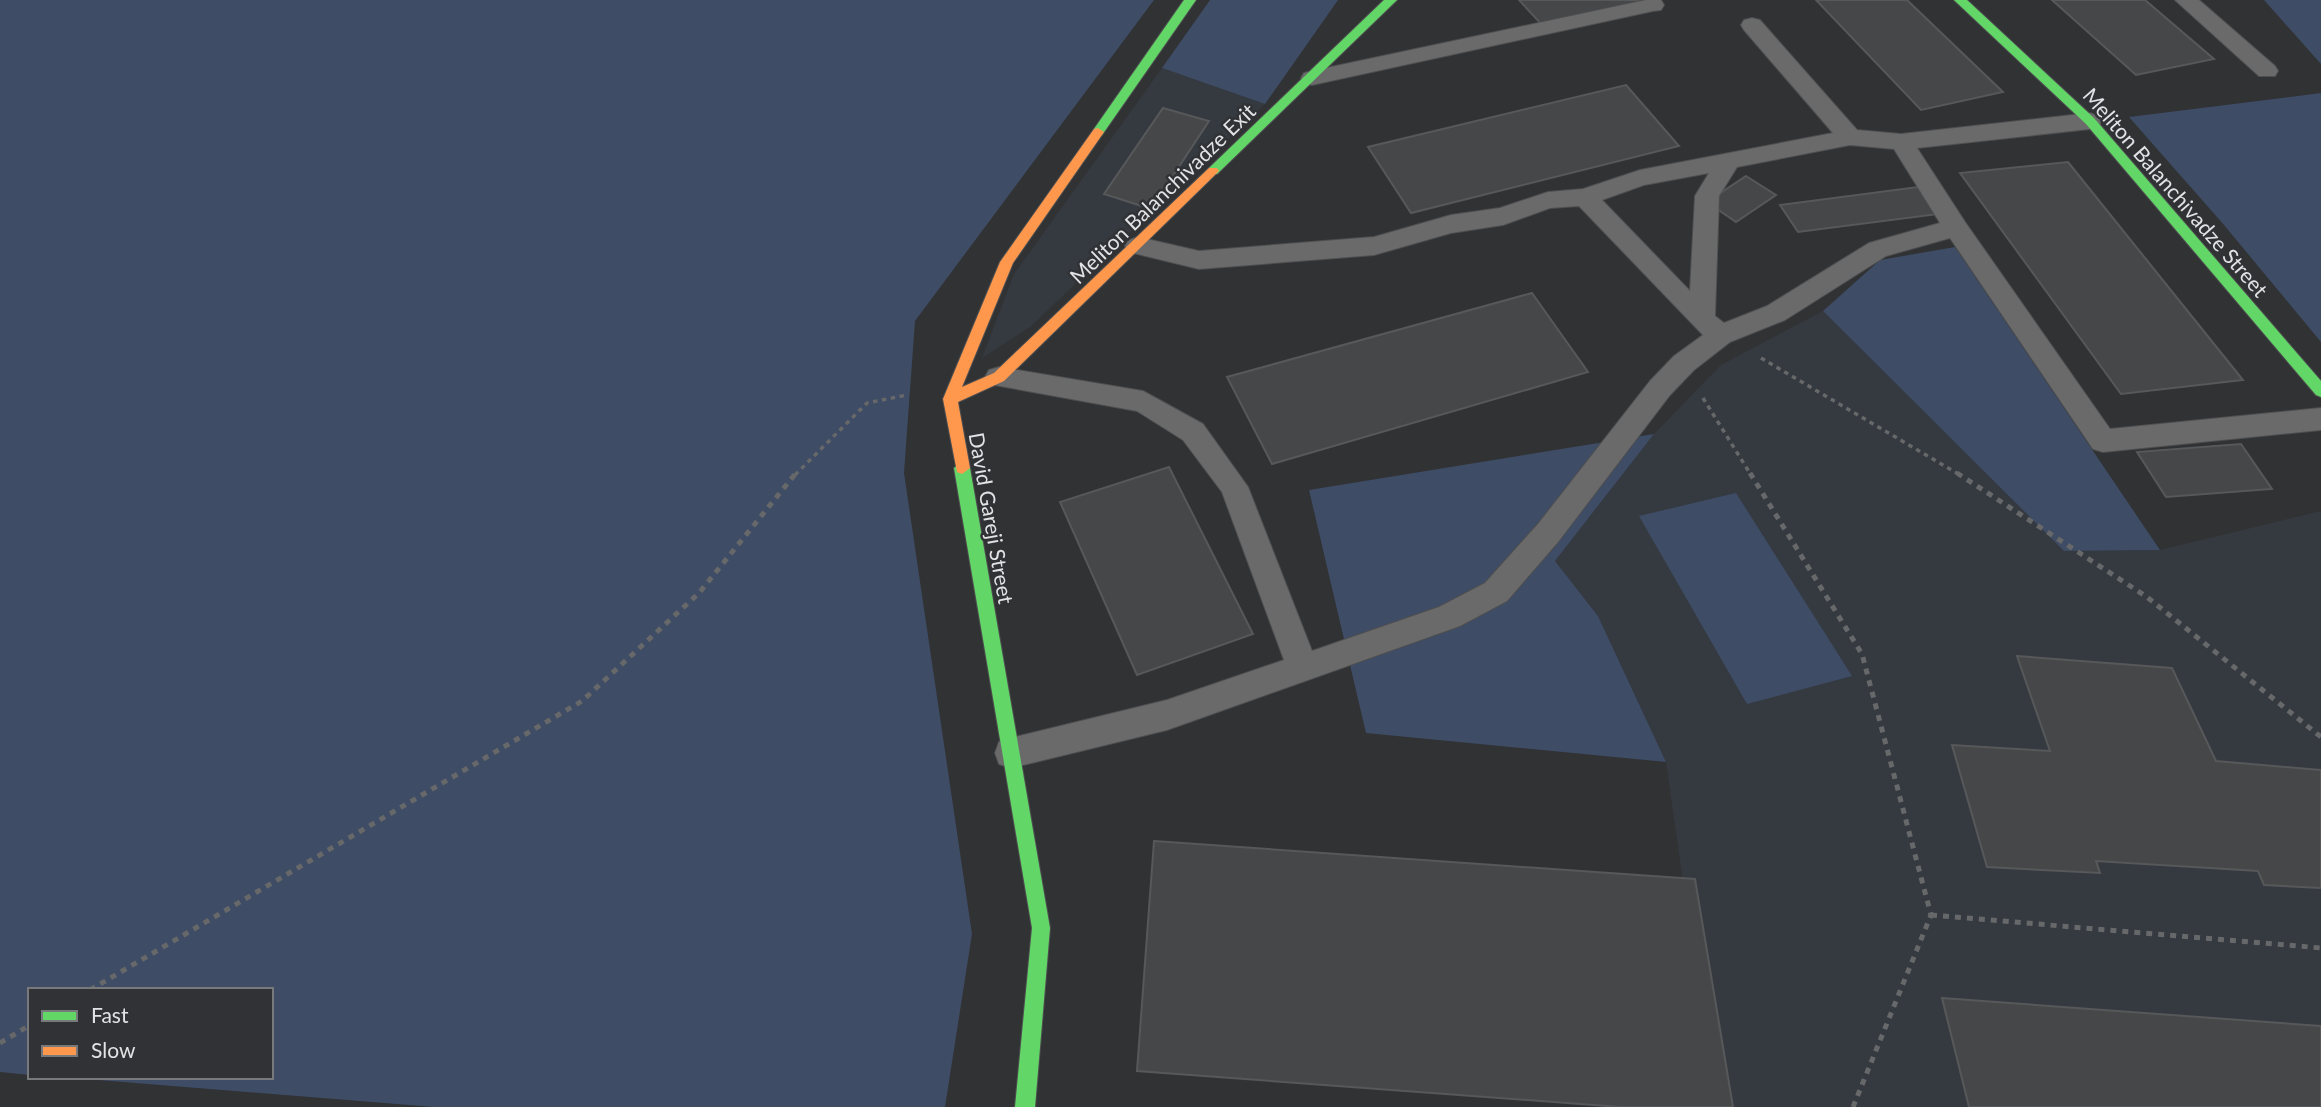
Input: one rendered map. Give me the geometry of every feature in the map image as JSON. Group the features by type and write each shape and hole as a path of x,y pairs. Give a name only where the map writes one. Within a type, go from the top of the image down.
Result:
{"street":[{"path":"950,398 1007,262 1190,0"},
{"name":"Meliton Balanchivadze Exit","path":"950,398 999,377 1391,0"},
{"name":"Meliton Balanchivadze Street","path":"1960,0 2090,121 2321,391"},
{"name":"David Gareji Street","path":"950,398 1041,928 1025,1107"}],"lane":[{"path":"2186,0 2267,71"},
{"path":"1312,78 1653,5"},
{"path":"1752,25 1850,137"},
{"path":"1138,246 1199,260 1374,246 1451,224 1503,216 1548,200 1585,197 1640,178 1850,137 1900,142 2090,121"},
{"path":"1900,142 2103,441 2321,419"},
{"path":"1711,328 1707,196 1728,160"},
{"path":"1585,197 1711,328"},
{"path":"1011,753 1167,715 1449,617 1496,592 1548,533 1660,388 1711,328 1776,313 1878,249 1956,228"},
{"path":"999,377 1143,402 1193,432 1234,487 1303,668"}],"path":[{"path":"1711,328 1931,456 2147,597 2321,737"},
{"path":"1684,363 1862,654 1931,915 1853,1107"},
{"path":"93,988 582,701 699,593 803,465 867,403 911,394 950,398"},
{"path":"1931,915 2321,948"},
{"path":"0,1043 28,1027"}],"shaded area":[{"path":"0,0 1154,0 915,321 904,473 972,934 945,1107 434,1107 86,1079 273,1079 273,988 28,988 28,1075 0,1072"},
{"path":"1210,0 1338,0 1265,104 1162,68"},
{"path":"2264,0 2321,0 2321,64"},
{"path":"1162,68 1265,104 1030,327 982,358 1014,274"},
{"path":"2321,93 2321,342 2224,225 2129,117"},
{"path":"1955,247 2160,550 2064,551 1823,311 1880,260"},
{"path":"1823,311 2064,551 2160,550 2321,511 2321,1107 1715,1107 1666,762 1598,616 1555,561 1654,434 1721,365"},
{"path":"1654,434 1555,561 1598,616 1666,762 1366,733 1309,490"},
{"path":"1736,493 1852,676 1747,704 1639,516"}],"building":[{"path":"1519,0 1647,0 1543,26"},
{"path":"1816,0 1907,0 2003,92 1921,110"},
{"path":"2052,0 2145,0 2214,59 2136,75"},
{"path":"1626,85 1679,146 1411,213 1368,147"},
{"path":"1163,108 1209,121 1151,209 1104,194"},
{"path":"2068,162 2243,380 2121,394 1960,173"},
{"path":"1746,176 1776,195 1736,222 1707,202"},
{"path":"1918,187 1938,214 1798,232 1780,205"},
{"path":"1532,293 1588,372 1272,464 1227,377"},
{"path":"2241,444 2272,489 2166,497 2137,452"},
{"path":"1169,467 1253,634 1137,675 1060,502"},
{"path":"2017,656 2172,668 2216,761 2321,770 2321,888 2264,885 2258,871 2096,861 2100,873 1987,867 1952,745 2050,751"},
{"path":"1154,841 1695,879 1733,1107 1620,1107 1137,1071"},
{"path":"1942,998 2321,1026 2321,1107 1969,1107"}],"traffic: fast":[{"path":"1098,132 1190,0"},
{"path":"1213,171 1391,0"},
{"path":"1960,0 2090,121 2321,391"},
{"path":"962,468 1041,928 1025,1107"}],"traffic: slow":[{"path":"962,468 950,399 1007,262 1098,132"},
{"path":"950,399 999,377 1213,171"}]}
